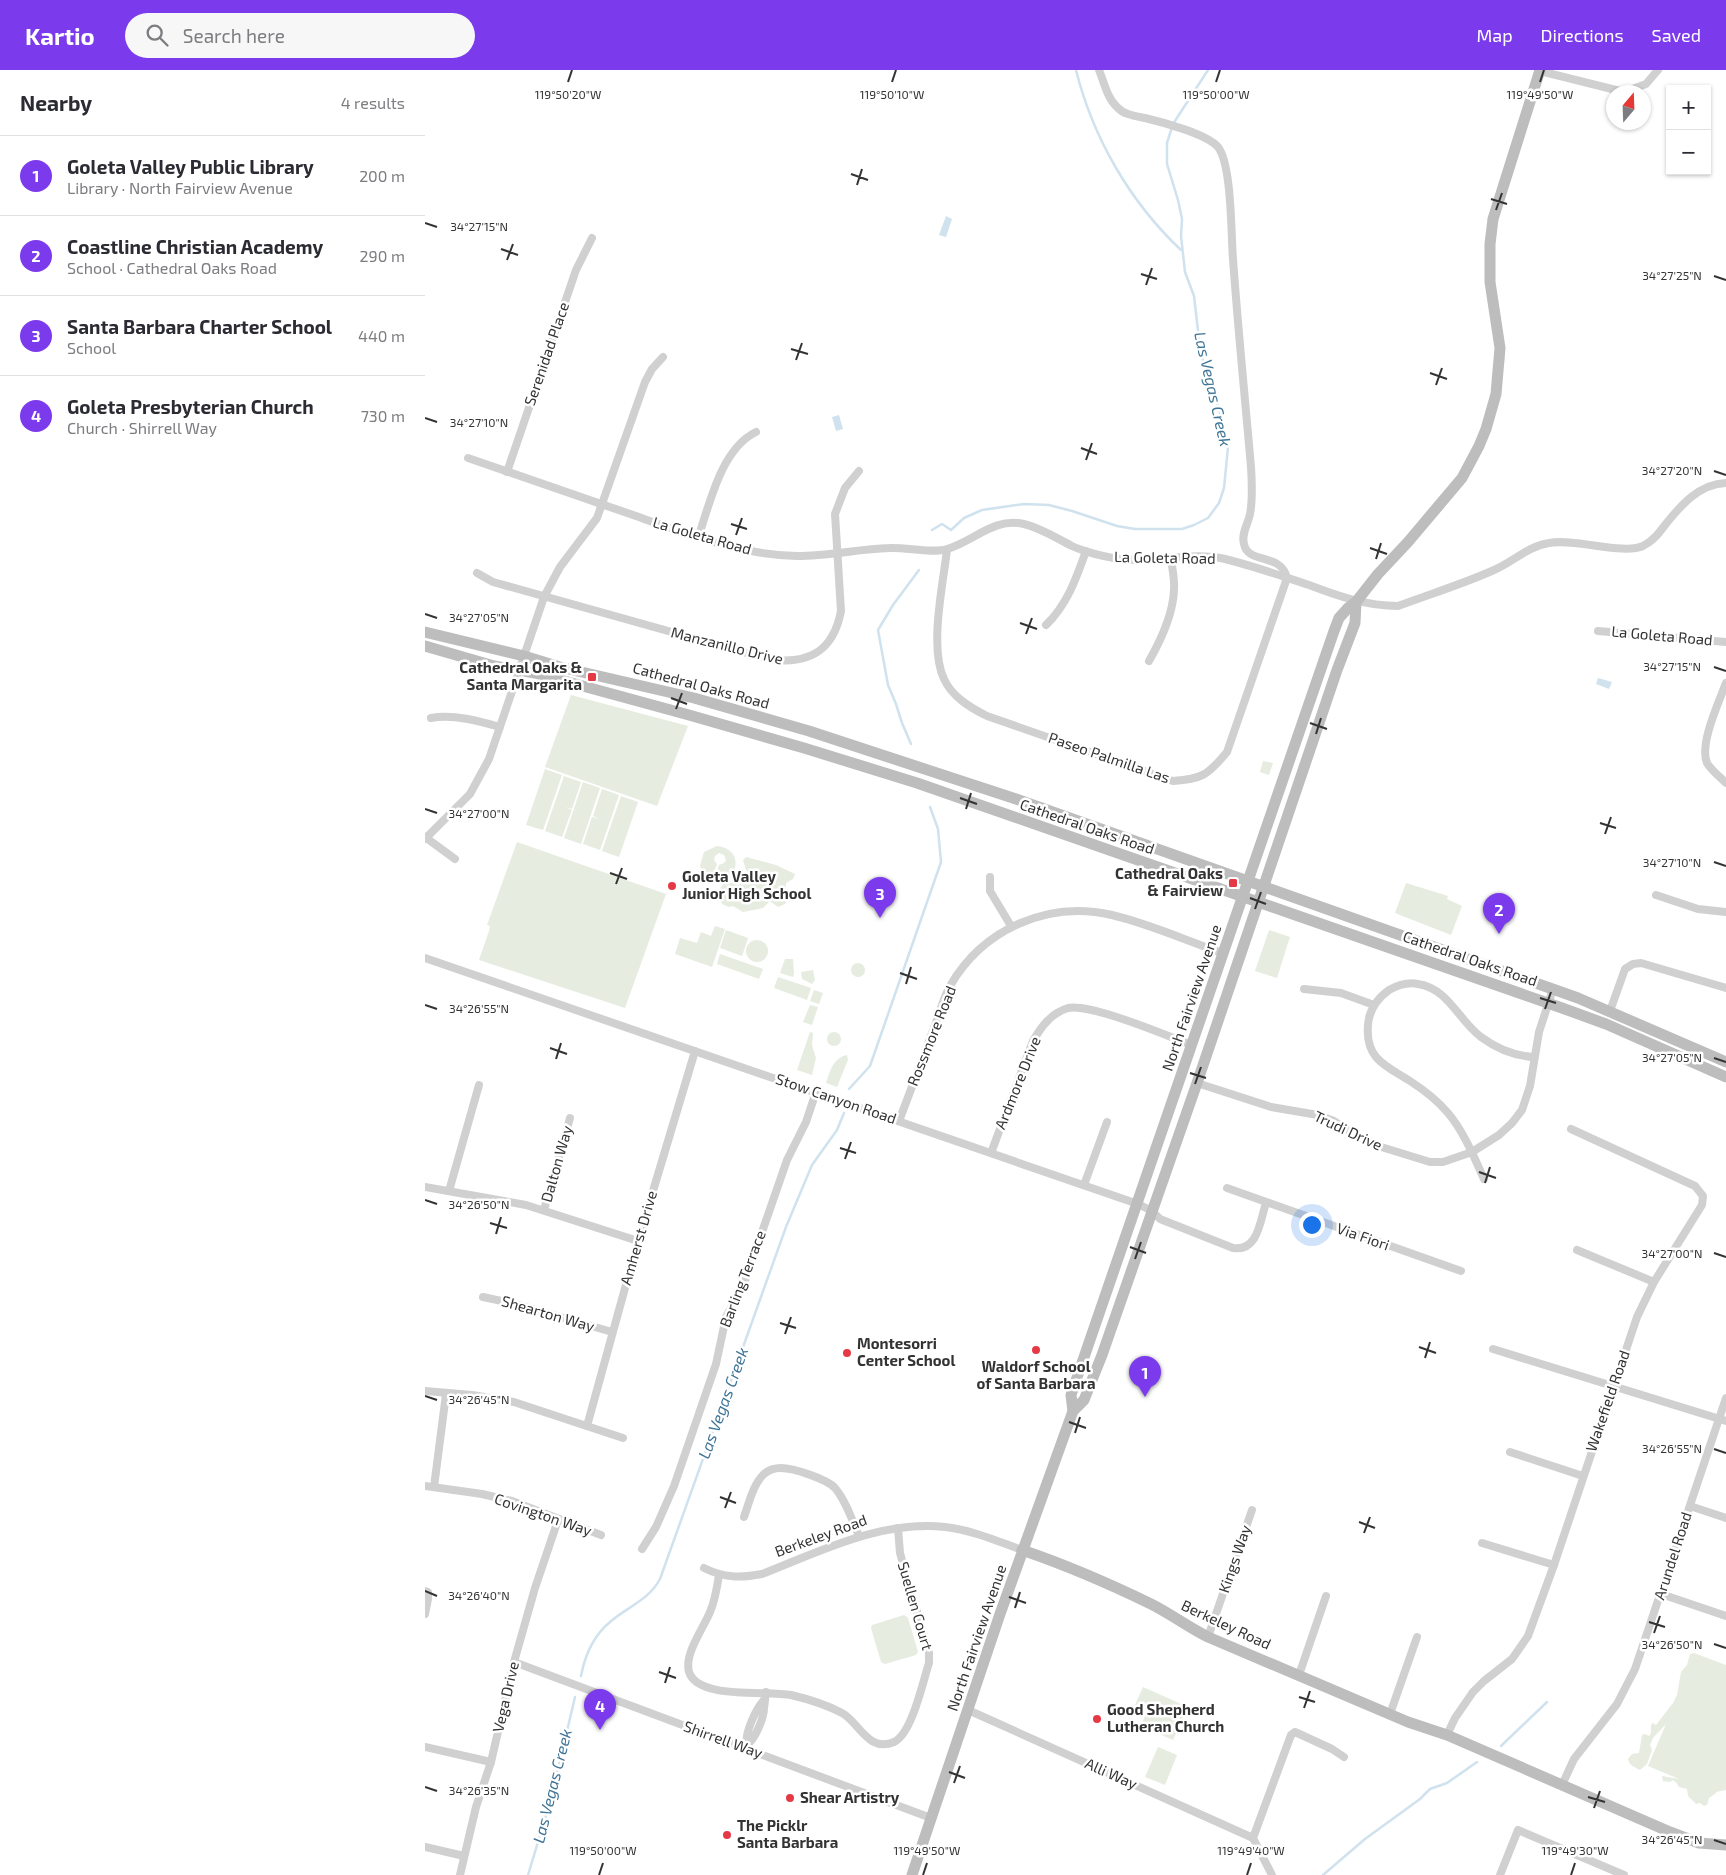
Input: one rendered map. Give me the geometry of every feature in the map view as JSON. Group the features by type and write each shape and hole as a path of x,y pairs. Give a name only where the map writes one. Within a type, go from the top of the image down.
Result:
{"main road":[{"name":"North Fairview Avenue","path":"1073,1411 1071,1395 1339,618 1356,602 1462,478 1486,429 1496,394 1499,348 1490,282 1490,244 1493,219 1540,71"},
{"name":"North Fairview Avenue","path":"912,1875 1022,1550 1073,1411 1087,1394 1197,1082 1337,670 1355,623 1356,602"},
{"name":"Cathedral Oaks Road","path":"425,632 553,665 694,698 809,731 1016,799 1553,989 1610,1011 1726,1062"},
{"name":"Cathedral Oaks Road","path":"425,646 519,671 535,673 804,748 932,788 1547,1002 1606,1024 1726,1078"},
{"name":"Berkeley Road","path":"1022,1550 1051,1560 1143,1600 1208,1637 1389,1714 1447,1735 1690,1840 1711,1845 1726,1844"}],"street":[{"path":"1099,70 1110,98 1117,108 1124,113 1165,123 1210,140 1219,148 1222,156 1229,188 1232,257 1251,467 1252,491 1250,514 1243,544 1251,554 1279,564 1285,569 1287,578"},
{"path":"1540,71 1624,92 1646,84 1658,70"},
{"name":"Serenidad Place","path":"507,472 576,270 592,238"},
{"path":"455,859 425,838 470,794 489,759 544,597 559,567 597,518 645,382 652,368 663,357"},
{"path":"698,538 714,491 735,448 745,438 756,432"},
{"name":"La Goleta Road","path":"468,458 698,538 726,546 773,554 796,556 838,555 890,548 947,550 987,528 1004,523 1022,523 1086,551 1122,559 1142,560 1192,556 1221,558 1356,602 1381,606 1398,606 1495,570 1535,547 1547,543 1561,542 1631,549 1643,546 1653,539 1674,514 1699,490 1726,483"},
{"name":"Manzanillo Drive","path":"477,573 493,582 768,659 785,662 799,660 821,650 832,638 838,627 841,612 835,514 845,488 859,471"},
{"name":"Paseo Palmilla Las","path":"947,550 938,626 938,656 944,679 961,700 987,716 1173,780 1194,779 1207,773 1227,752 1287,578"},
{"path":"1046,625 1057,615 1068,597 1086,551"},
{"path":"1149,661 1162,635 1171,608 1174,589 1171,558"},
{"name":"La Goleta Road","path":"1598,631 1726,642"},
{"path":"1726,683 1707,736 1705,751 1707,763 1726,783"},
{"path":"431,718 448,717 483,722 501,727"},
{"path":"990,877 990,890 1011,926"},
{"path":"1656,895 1698,909 1726,912"},
{"name":"Rossmore Road","path":"899,1121 950,986 981,948 1011,926 1043,915 1060,912 1094,912 1130,920 1223,953"},
{"name":"Stow Canyon Road","path":"425,958 1138,1204 1152,1211 1160,1219 1233,1248 1243,1249 1252,1244 1266,1203"},
{"path":"1610,1011 1625,969 1633,964 1641,963 1726,988"},
{"path":"1484,1180 1459,1127 1435,1100 1414,1084 1384,1066 1371,1051 1367,1029 1374,1005 1383,995 1394,988 1406,984 1427,986 1446,997 1466,1023 1481,1037 1515,1054 1534,1057"},
{"path":"1304,989 1341,993 1374,1005"},
{"name":"Trudi Drive","path":"1197,1082 1271,1107 1318,1115 1334,1121 1365,1142 1430,1162 1443,1162 1472,1152 1499,1135 1522,1110 1530,1086 1534,1057 1547,1002 1553,989"},
{"name":"Ardmore Drive","path":"991,1153 1033,1041 1040,1028 1059,1012 1069,1008 1094,1010 1192,1045"},
{"name":"Amherst Drive","path":"587,1426 638,1241 695,1051"},
{"path":"449,1191 479,1085"},
{"name":"Barling Terrace","path":"641,1549 656,1527 674,1486 716,1364 726,1317 744,1284 787,1160 807,1122 815,1092"},
{"name":"Dalton Way","path":"545,1210 570,1118"},
{"path":"1084,1185 1107,1122"},
{"name":"Wakefield Road","path":"1447,1735 1455,1718 1473,1692 1484,1680 1512,1659 1521,1648 1533,1624 1637,1317 1654,1282 1702,1205 1703,1196 1699,1188 1571,1129"},
{"path":"425,1187 526,1204 638,1241"},
{"name":"Via Fiori","path":"1227,1188 1461,1271"},
{"path":"1577,1250 1654,1282"},
{"name":"Shearton Way","path":"483,1297 516,1304 612,1332"},
{"path":"1493,1349 1722,1420"},
{"path":"425,1391 446,1394 472,1394 514,1402 623,1438"},
{"path":"429,1487 446,1394"},
{"name":"Arundel Road","path":"1562,1785 1581,1749 1602,1724 1625,1690 1635,1668 1689,1506 1722,1420 1726,1398"},
{"path":"1510,1452 1583,1476"},
{"path":"744,1517 754,1490 763,1475 770,1470 787,1469 825,1480 833,1486 841,1496 859,1536"},
{"name":"Covington Way","path":"429,1487 482,1494 512,1502 601,1535"},
{"path":"1689,1506 1726,1518"},
{"name":"Kings Way","path":"1208,1637 1252,1510"},
{"name":"Vega Drive","path":"460,1875 476,1807 491,1762 514,1662 535,1588 558,1520"},
{"name":"Berkeley Road","path":"704,1568 719,1575 734,1578 762,1574 859,1536 919,1526 947,1527 971,1532 1022,1550"},
{"name":"Suellen Court","path":"719,1575 711,1610 688,1658 690,1674 696,1682 717,1690 791,1695 843,1713 864,1736 875,1742 887,1744 896,1741 903,1734 910,1721 929,1663 929,1653 900,1553 898,1528"},
{"path":"1482,1543 1554,1564"},
{"path":"425,1591 428,1592 428,1599 425,1614"},
{"path":"1661,1594 1726,1616"},
{"path":"1299,1675 1326,1596"},
{"path":"1389,1714 1417,1637"},
{"name":"Shirrell Way","path":"514,1662 747,1747 931,1818"},
{"path":"747,1747 746,1741 749,1730 766,1692"},
{"name":"Alli Way","path":"968,1710 1253,1838"},
{"path":"1272,1875 1253,1838 1291,1734 1295,1732 1332,1749 1344,1757"},
{"path":"425,1747 491,1762"},
{"path":"1500,1875 1518,1830 1624,1875"},
{"path":"425,1847 464,1856"}],"shaded area":[{"path":"571,695 688,726 657,806 545,767"},
{"path":"1263,761 1273,763 1269,775 1260,772"},
{"path":"545,769 562,775 543,830 526,825"},
{"path":"564,776 581,782 572,809 565,807 572,810 562,837 545,831"},
{"path":"583,782 600,788 581,844 564,838"},
{"path":"602,789 619,795 600,850 583,844 592,817 599,819 593,816"},
{"path":"621,796 638,802 619,857 602,851"},
{"path":"517,842 666,894 625,1008 479,960 489,931 490,926 487,925"},
{"path":"717,846 727,849 733,855 736,862 731,876 725,880 717,881 707,878 714,877 719,865 726,860 724,855 719,853 715,856 714,860 717,864 713,875 704,875 700,866 704,852"},
{"path":"746,857 776,865 795,874 793,879 786,883 785,893 787,900 785,904 778,907 770,901 763,908 743,912 733,906 729,907 722,904 717,893 724,883 739,885 746,879 753,879 746,870 743,860"},
{"path":"1406,883 1448,896 1447,899 1462,906 1451,935 1395,913"},
{"path":"715,926 725,929 712,967 675,954 680,938 697,943 701,932 711,936"},
{"path":"726,930 748,938 742,956 720,948"},
{"path":"1269,930 1290,937 1277,978 1255,971"},
{"path":"757,940 765,943 768,951 765,959 757,962 749,959 746,951 749,943"},
{"path":"720,954 763,969 759,979 717,964"},
{"path":"785,959 793,959 793,977 780,973"},
{"path":"855,963 861,963 865,970 861,977 855,977 851,973 851,967"},
{"path":"813,970 815,980 812,984 802,979 801,972"},
{"path":"778,977 811,988 807,1000 774,988"},
{"path":"814,990 823,993 819,1004 810,1001"},
{"path":"810,1005 818,1007 812,1025 803,1022"},
{"path":"810,1032 813,1033 812,1045 816,1058 812,1075 797,1070"},
{"path":"831,1032 837,1032 841,1039 837,1046 831,1046 827,1042 827,1036"},
{"path":"847,1055 848,1060 837,1087 826,1083 835,1062"},
{"path":"904,1615 908,1618 918,1652 916,1655 885,1664 881,1662 871,1628 872,1625"},
{"path":"1694,1653 1726,1665 1726,1790 1716,1792 1709,1798 1707,1805 1704,1806 1700,1803 1696,1804 1688,1796 1687,1789 1679,1787 1672,1780 1671,1782 1663,1781 1662,1776 1679,1779 1648,1766 1666,1724 1653,1738 1650,1745 1652,1750 1647,1764 1640,1770 1634,1767 1628,1759 1632,1754 1639,1753 1642,1735 1649,1736 1651,1725 1653,1723 1656,1725 1673,1703 1677,1695 1681,1672 1687,1665 1690,1654"},
{"path":"1143,1687 1188,1707 1173,1740 1141,1726 1147,1711 1135,1705"},
{"path":"1158,1747 1177,1755 1165,1785 1145,1777"}],"water":[{"path":"946,216 952,219 946,237 939,235"},
{"path":"839,415 843,429 836,431 832,417"},
{"path":"1598,678 1612,682 1609,689 1596,684"}],"waterway":[{"path":"1076,70 1092,120 1116,168 1145,211 1181,250"},
{"name":"Las Vegas Creek","path":"932,530 942,524 951,530 964,518 982,510 1024,504 1049,505 1117,526 1135,529 1182,529 1208,518 1219,503 1224,488 1228,447 1219,409 1200,348 1194,296 1185,272 1181,236 1182,219 1167,164 1167,143 1173,124 1208,70"},
{"name":"Las Vegas Creek","path":"911,744 888,685 878,630 893,605 919,570"},
{"name":"Las Vegas Creek","path":"849,1089 870,1066 941,862 938,829 930,807"},
{"name":"Las Vegas Creek","path":"581,1676 587,1653 599,1633 604,1627 650,1592 660,1579 786,1227 812,1165 837,1130 844,1113"},
{"name":"Las Vegas Creek","path":"528,1875 551,1799 575,1697"},
{"path":"1501,1746 1547,1702"},
{"path":"1323,1875 1365,1839 1420,1799 1430,1789 1447,1783 1477,1762"}],"place":[{"name":"Cathedral Oaks & Santa Margarita","path":"592,677"},
{"name":"Cathedral Oaks & Fairview","path":"1233,883"},
{"name":"Goleta Valley Junior High School","path":"672,886"},
{"name":"Santa Barbara Charter School","path":"880,918"},
{"name":"Coastline Christian Academy","path":"1499,934"},
{"name":"Waldorf School of Santa Barbara","path":"1036,1350"},
{"name":"Montesorri Center School","path":"847,1353"},
{"name":"Goleta Valley Public Library","path":"1145,1397"},
{"name":"Good Shepherd Lutheran Church","path":"1097,1719"},
{"name":"Goleta Presbyterian Church","path":"600,1730"},
{"name":"Shear Artistry","path":"790,1798"},
{"name":"The Picklr Santa Barbara","path":"727,1835"}]}
